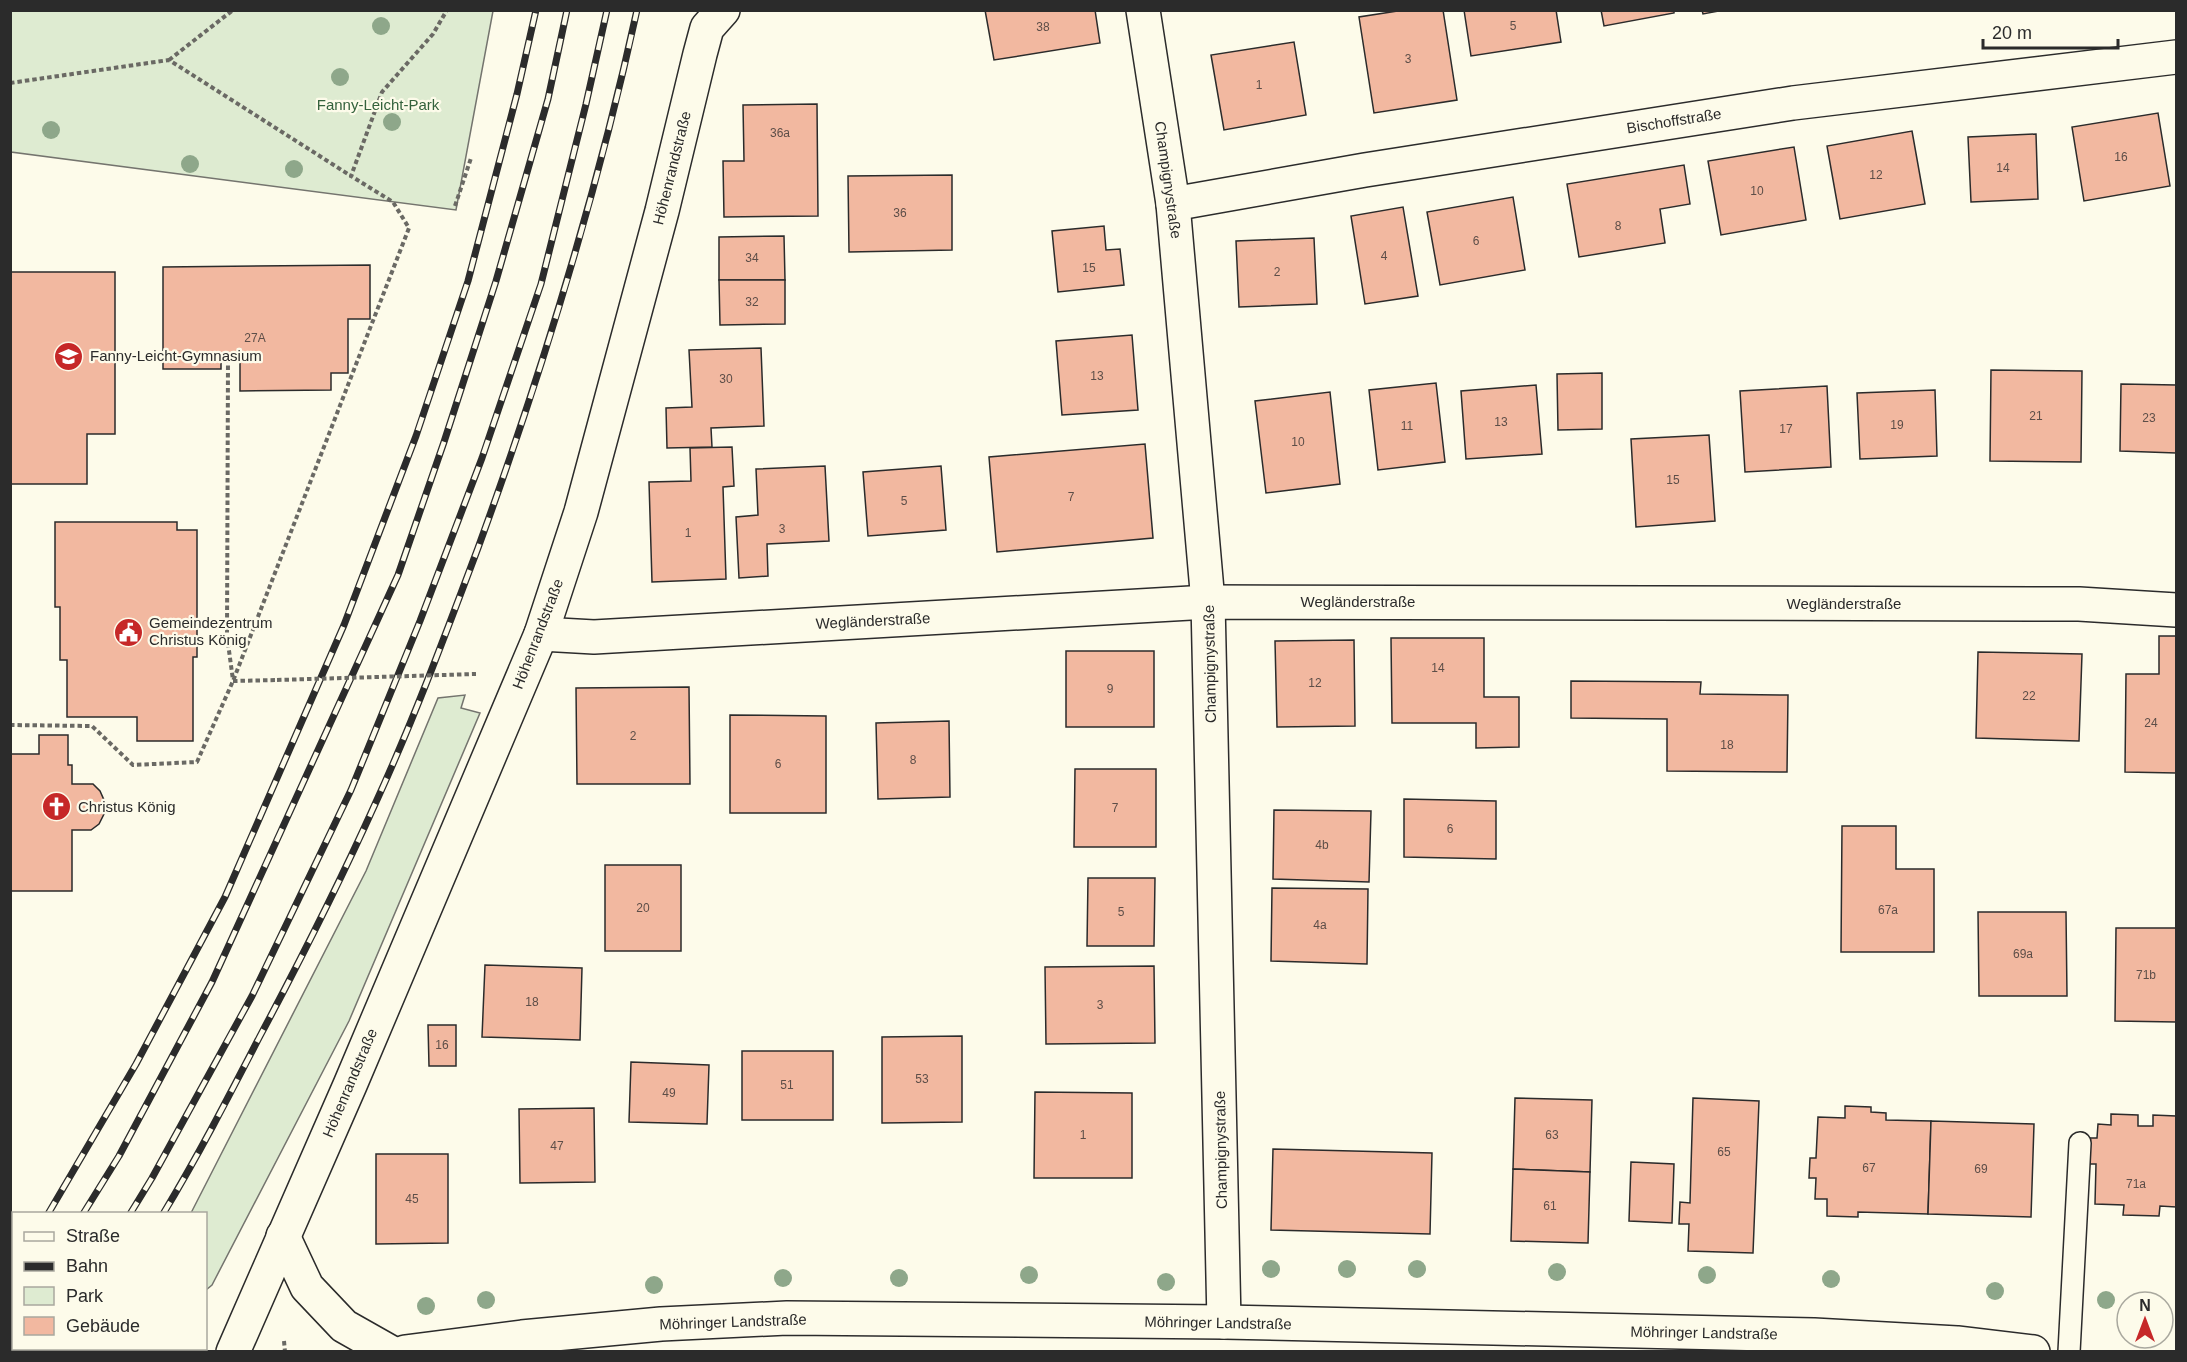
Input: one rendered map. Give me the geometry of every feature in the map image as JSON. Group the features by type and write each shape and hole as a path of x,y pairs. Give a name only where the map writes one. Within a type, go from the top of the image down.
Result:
{"street":[{"name":"Höhenrandstraße","path":"233,1352 541,634 581,512 662,211 699,54 708,28 723,10"},
{"name":"Champignystraße","path":"1143,10 1173,204 1208,602 1224,1322"},
{"name":"Bischoffstraße","path":"1173,204 1365,170 1793,103 2176,57"},
{"name":"Wegländerstraße","path":"541,634 594,638 1208,602 2067,604 2176,610"},
{"path":"283,1236 307,1287 344,1326 390,1352"},
{"name":"Möhringer Landstraße","path":"405,1352 522,1344 661,1324 787,1318 1224,1322 1814,1335 1957,1343 2033,1352"}],"lane":[{"path":"2069,1352 2080,1143"}],"path":[{"path":"10,83 169,60 233,10"},
{"path":"351,176 382,92 433,34 447,10"},
{"path":"10,725 92,726 133,765 197,762 233,681 409,228 393,202 169,60"},
{"path":"455,206 471,158"},
{"path":"228,358 227,636 233,681"},
{"path":"233,681 476,674"}],"green space":[{"name":"Fanny-Leicht-Park","path":"11,10 493,11 456,210 11,152"},
{"path":"465,695 461,708 480,713 349,1021 212,1285 207,1289 207,1212 192,1212 366,871 438,698"}],"building":[{"path":"985,10 1095,10 1100,43 994,60"},
{"path":"1404,10 1443,10 1457,100 1374,113 1359,17"},
{"path":"1464,10 1556,10 1561,42 1471,56"},
{"path":"1601,10 1674,10 1674,13 1604,26"},
{"path":"1702,10 1724,10 1703,14"},
{"path":"1294,42 1306,115 1224,130 1211,55"},
{"path":"817,104 818,216 724,217 723,161 744,161 743,105"},
{"path":"2158,113 2170,186 2084,201 2072,127"},
{"path":"1912,131 1925,204 1840,219 1827,146"},
{"path":"2036,134 2038,199 1971,202 1968,137"},
{"path":"1794,147 1806,220 1721,235 1708,161"},
{"path":"1684,165 1690,204 1660,209 1665,243 1579,257 1567,184"},
{"path":"952,175 952,250 849,252 848,176"},
{"path":"1513,197 1525,270 1440,285 1427,212"},
{"path":"1403,207 1418,296 1365,304 1351,216"},
{"path":"1104,226 1106,250 1120,249 1124,285 1058,292 1052,231"},
{"path":"784,236 785,280 719,280 719,237"},
{"path":"1314,238 1317,304 1239,307 1236,241"},
{"path":"370,265 370,319 348,319 348,373 331,373 331,390 240,391 240,358 221,358 221,369 163,369 163,267"},
{"path":"10,272 115,272 115,434 87,434 87,484 10,484"},
{"path":"719,280 785,280 785,324 720,325"},
{"path":"1132,335 1138,410 1062,415 1056,341"},
{"path":"761,348 764,426 711,428 712,447 667,448 666,408 692,407 689,350"},
{"path":"1991,370 2082,371 2081,462 1990,461"},
{"path":"1602,373 1602,429 1558,430 1557,374"},
{"path":"1436,383 1445,462 1378,470 1369,390"},
{"path":"2121,384 2176,385 2176,453 2120,451"},
{"path":"1536,385 1542,454 1466,459 1461,391"},
{"path":"1827,386 1831,467 1745,472 1740,391"},
{"path":"1935,390 1937,456 1860,459 1857,393"},
{"path":"1330,392 1340,484 1266,493 1255,401"},
{"path":"1709,435 1715,521 1636,527 1631,439"},
{"path":"1145,444 1153,538 997,552 989,457"},
{"path":"732,447 734,486 723,487 726,579 652,582 649,482 691,481 690,448"},
{"path":"825,466 829,541 767,544 768,576 739,578 736,517 758,515 756,469"},
{"path":"941,466 946,530 868,536 863,472"},
{"name":"Gemeindezentrum Christus König","path":"55,522 177,522 177,530 197,530 197,657 193,657 193,741 137,741 137,717 67,717 67,660 60,660 60,607 55,607"},
{"path":"2159,636 2176,636 2176,773 2125,772 2126,674 2159,674"},
{"path":"1391,638 1484,638 1484,697 1519,697 1519,747 1476,748 1476,723 1392,723"},
{"path":"1354,640 1355,726 1277,727 1275,641"},
{"path":"1066,651 1154,651 1154,727 1066,727"},
{"path":"1978,652 2082,654 2079,741 1976,738"},
{"path":"1571,681 1701,682 1700,694 1788,695 1787,772 1667,771 1667,719 1571,718"},
{"path":"689,687 690,784 577,784 576,688"},
{"path":"730,715 826,716 826,813 730,813"},
{"path":"949,721 950,797 878,799 876,723"},
{"name":"Christus König","path":"39,735 68,735 68,765 72,765 72,784 93,784 100,791 104,800 104,814 99,824 91,830 72,830 72,891 10,891 10,754 39,754"},
{"path":"1075,769 1156,769 1156,847 1074,847"},
{"path":"1404,799 1496,801 1496,859 1404,857"},
{"path":"1274,810 1371,811 1369,882 1273,879"},
{"path":"1842,826 1896,826 1896,869 1934,869 1934,952 1841,952"},
{"path":"605,865 681,865 681,951 605,951"},
{"path":"1088,878 1155,878 1154,946 1087,946"},
{"path":"1272,888 1368,889 1367,964 1271,961"},
{"path":"1978,912 2066,912 2067,996 1979,996"},
{"path":"2116,928 2176,928 2176,1022 2115,1021"},
{"path":"485,965 582,968 580,1040 482,1037"},
{"path":"1154,966 1155,1043 1046,1044 1045,967"},
{"path":"428,1025 456,1025 456,1066 429,1066"},
{"path":"962,1036 962,1122 882,1123 882,1037"},
{"path":"742,1051 833,1051 833,1120 742,1120"},
{"path":"631,1062 709,1065 707,1124 629,1122"},
{"path":"1035,1092 1132,1093 1132,1178 1034,1178"},
{"path":"1515,1098 1592,1100 1590,1172 1513,1169"},
{"path":"1693,1098 1759,1101 1753,1253 1688,1251 1689,1224 1679,1224 1680,1202 1690,1203"},
{"path":"1845,1106 1871,1107 1871,1112 1886,1113 1886,1120 1931,1121 1928,1214 1858,1212 1858,1217 1827,1216 1827,1199 1815,1199 1816,1178 1809,1178 1810,1158 1816,1158 1818,1117 1845,1118"},
{"path":"594,1108 595,1182 520,1183 519,1109"},
{"path":"2111,1114 2138,1115 2138,1126 2153,1126 2153,1115 2176,1116 2176,1207 2160,1206 2159,1216 2123,1215 2124,1205 2095,1204 2096,1164 2089,1164 2090,1138 2097,1138 2098,1124 2111,1125"},
{"path":"1931,1121 2034,1124 2031,1217 1928,1214"},
{"path":"1273,1149 1432,1153 1430,1234 1271,1230"},
{"path":"376,1154 448,1154 448,1243 376,1244"},
{"path":"1631,1162 1674,1164 1672,1223 1629,1221"},
{"path":"1513,1169 1590,1172 1588,1243 1511,1241"}],"railway":[{"path":"49,1212 136,1064 225,897 344,625 416,436 468,281 517,94 536,10"},
{"path":"84,1212 119,1156 212,982 398,575 496,281 548,99 567,10"},
{"path":"131,1212 252,996 351,790 420,621 482,458 541,284 607,10"},
{"path":"164,1212 213,1126 320,920 376,802 429,676 502,482 546,349 586,215 637,10"}],"place":[{"name":"Fanny-Leicht-Gymnasium","path":"69,356"},
{"name":"Gemeindezentrum Christus König","path":"128,632"},
{"name":"Christus König","path":"57,807"}]}
